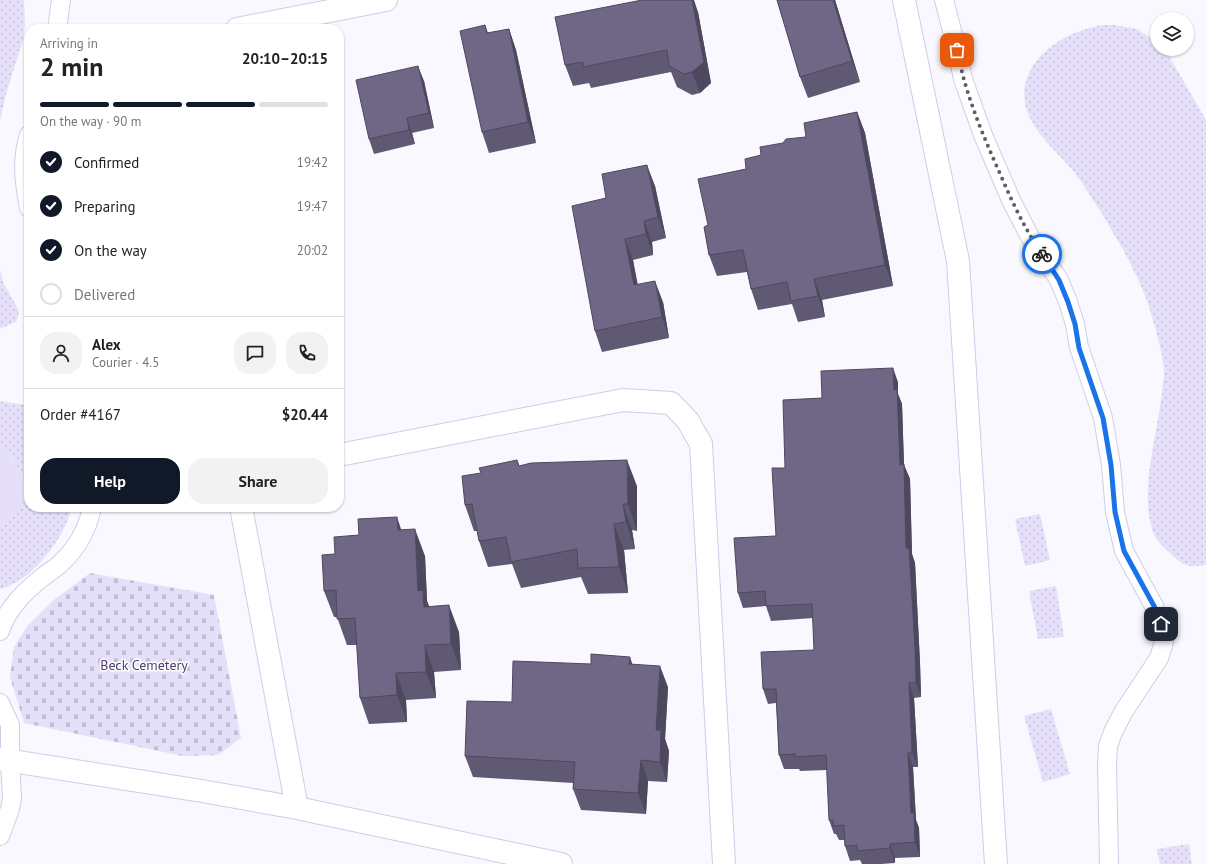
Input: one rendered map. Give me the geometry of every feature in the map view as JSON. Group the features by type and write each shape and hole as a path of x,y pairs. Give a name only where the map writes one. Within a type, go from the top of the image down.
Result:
{"street":[{"path":"263,24 386,0"},
{"path":"904,0 958,261 996,864"},
{"path":"344,454 623,400 671,403 688,421 701,444 724,864"},
{"path":"242,512 297,808"},
{"path":"5,760 202,791 297,808 561,864"}],"lane":[{"path":"58,24 61,0"},
{"path":"944,0 963,79 983,135 1010,200 1030,237 1059,280 1068,302 1075,324 1079,348 1103,418 1111,465 1115,512 1124,551 1154,606 1161,624 1164,642 1159,658 1124,711 1112,732 1108,746 1109,864"},
{"path":"24,150 24,173"},
{"path":"0,630 11,608 21,597 35,583 61,563 72,551 82,536 91,512"},
{"path":"0,703 10,725 5,760 12,798 5,825 0,836"}],"green space":[{"path":"0,0 24,0 24,37 6,94 0,121"},
{"path":"1106,25 1137,29 1150,37 1150,56 1169,56 1206,120 1206,565 1190,566 1179,561 1158,541 1150,521 1148,485 1164,373 1163,360 1158,339 1144,292 1124,252 1085,187 1074,172 1042,136 1031,120 1027,111 1024,95 1026,81 1032,68 1041,56 1052,46 1066,37 1080,31"},
{"path":"0,269 3,282 19,311 17,321 0,329"},
{"path":"0,401 24,404 24,512 70,512 55,544 35,568 12,585 0,589 0,528 19,507 23,477 12,458 0,445"},
{"path":"0,445 9,454 21,473 24,481 24,497 18,509 0,528"},
{"path":"1040,514 1050,560 1025,566 1015,519"},
{"name":"Beck Cemetery","path":"90,573 214,595 241,738 218,755 183,756 24,723 10,677 14,647 28,625 55,599"},
{"path":"1056,586 1064,637 1038,639 1029,591"},
{"path":"1051,709 1070,774 1043,782 1024,716"},
{"path":"1189,844 1192,864 1160,864 1157,849"}],"building":[{"path":"642,0 692,0 704,62 692,72 684,74 669,66 667,50 583,67 583,62 565,65 555,17"},
{"path":"777,0 833,0 852,61 800,77"},
{"path":"485,25 487,33 509,29 528,122 482,132 460,31"},
{"path":"418,66 429,113 407,118 409,130 369,139 356,80"},
{"path":"857,112 885,265 814,279 818,296 791,301 787,282 751,289 743,250 709,255 704,227 708,225 698,179 746,169 745,159 761,155 760,147 783,143 786,139 806,137 804,123"},
{"path":"647,165 658,217 644,221 646,234 625,239 634,285 655,281 662,317 595,331 572,206 606,198 602,174"},
{"path":"893,368 894,390 897,389 900,465 904,464 906,548 909,548 915,648 916,683 909,683 912,752 908,753 911,813 914,813 915,842 890,844 890,848 857,851 857,845 845,846 844,825 833,826 833,820 829,820 826,755 795,757 795,754 779,755 776,689 763,689 761,652 814,650 812,604 766,606 765,591 738,593 734,538 776,536 772,468 785,468 783,400 822,398 821,371"},
{"path":"517,460 519,466 531,463 627,460 628,504 623,504 626,522 614,524 619,567 578,568 577,549 511,562 506,537 479,541 472,504 465,505 462,476 481,473 479,468"},
{"path":"397,517 398,530 415,529 418,591 423,590 424,607 449,605 451,644 425,645 426,672 396,673 397,695 360,698 355,618 337,619 336,590 324,591 322,555 335,554 334,537 359,535 358,519"},
{"path":"591,654 630,657 629,664 660,666 656,730 661,730 660,762 641,760 638,793 573,789 575,762 465,756 467,701 512,702 513,661 591,664"}],"way so far":[{"path":"957,50 963,79 973,110 1010,200 1030,237 1042,254"}],"route":[{"path":"1042,254 1059,280 1068,302 1075,324 1079,348 1103,418 1111,465 1115,512 1124,551 1154,606 1161,624"}]}
